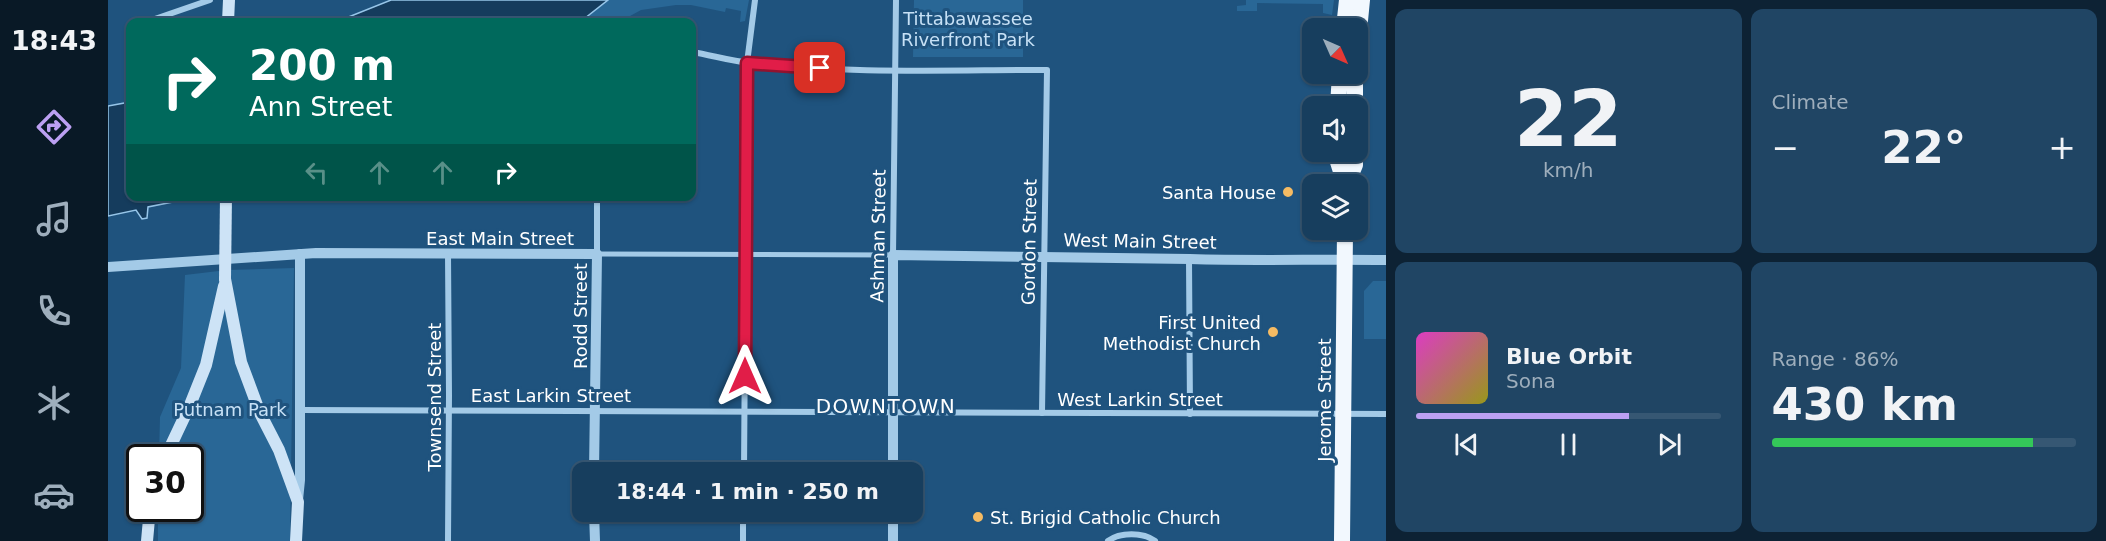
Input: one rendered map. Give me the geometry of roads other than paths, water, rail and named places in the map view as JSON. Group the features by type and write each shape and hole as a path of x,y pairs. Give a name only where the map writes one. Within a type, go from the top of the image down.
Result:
{"highway":[{"path":"1345,18 1347,0"},
{"path":"1360,18 1362,0"},
{"name":"Jerome Street","path":"1342,541 1345,240"}],"main road":[{"path":"228,18 229,0"},
{"path":"226,201 225,279 241,363 260,413 279,450 298,502 296,541"},
{"path":"172,444 206,365 225,279"},
{"path":"147,541 149,522"}],"street":[{"path":"158,18 210,0"},
{"path":"744,462 747,63 755,0"},
{"name":"Ashman Street","path":"893,462 896,0"},
{"path":"696,53 747,63 799,68 896,70"},
{"name":"Gordon Street","path":"896,70 1047,70 1042,413"},
{"name":"Rodd Street","path":"594,462 597,201"},
{"path":"298,502 300,254"},
{"name":"East Main Street","path":"108,267 300,254 893,255"},
{"name":"Townsend Street","path":"448,254 448,541"},
{"name":"West Main Street","path":"893,255 1189,260 1386,260"},
{"path":"1189,260 1190,414"},
{"name":"East Larkin Street","path":"300,410 894,413"},
{"name":"West Larkin Street","path":"894,413 1386,414"},
{"path":"594,522 595,541"},
{"path":"743,522 743,541"},
{"path":"893,522 893,541"},
{"path":"1108,541 1115,536 1137,535 1146,536 1155,541"}],"place":[{"name":"Santa House","path":"1288,192"},
{"name":"First United Methodist Church","path":"1273,332"},
{"name":"St. Brigid Catholic Church","path":"978,517"}],"district":[{"name":"DOWNTOWN","path":"886,406"}],"park label":[{"name":"Tittabawassee Riverfront Park","path":"968,28"},
{"name":"Putnam Park","path":"230,409"}]}
